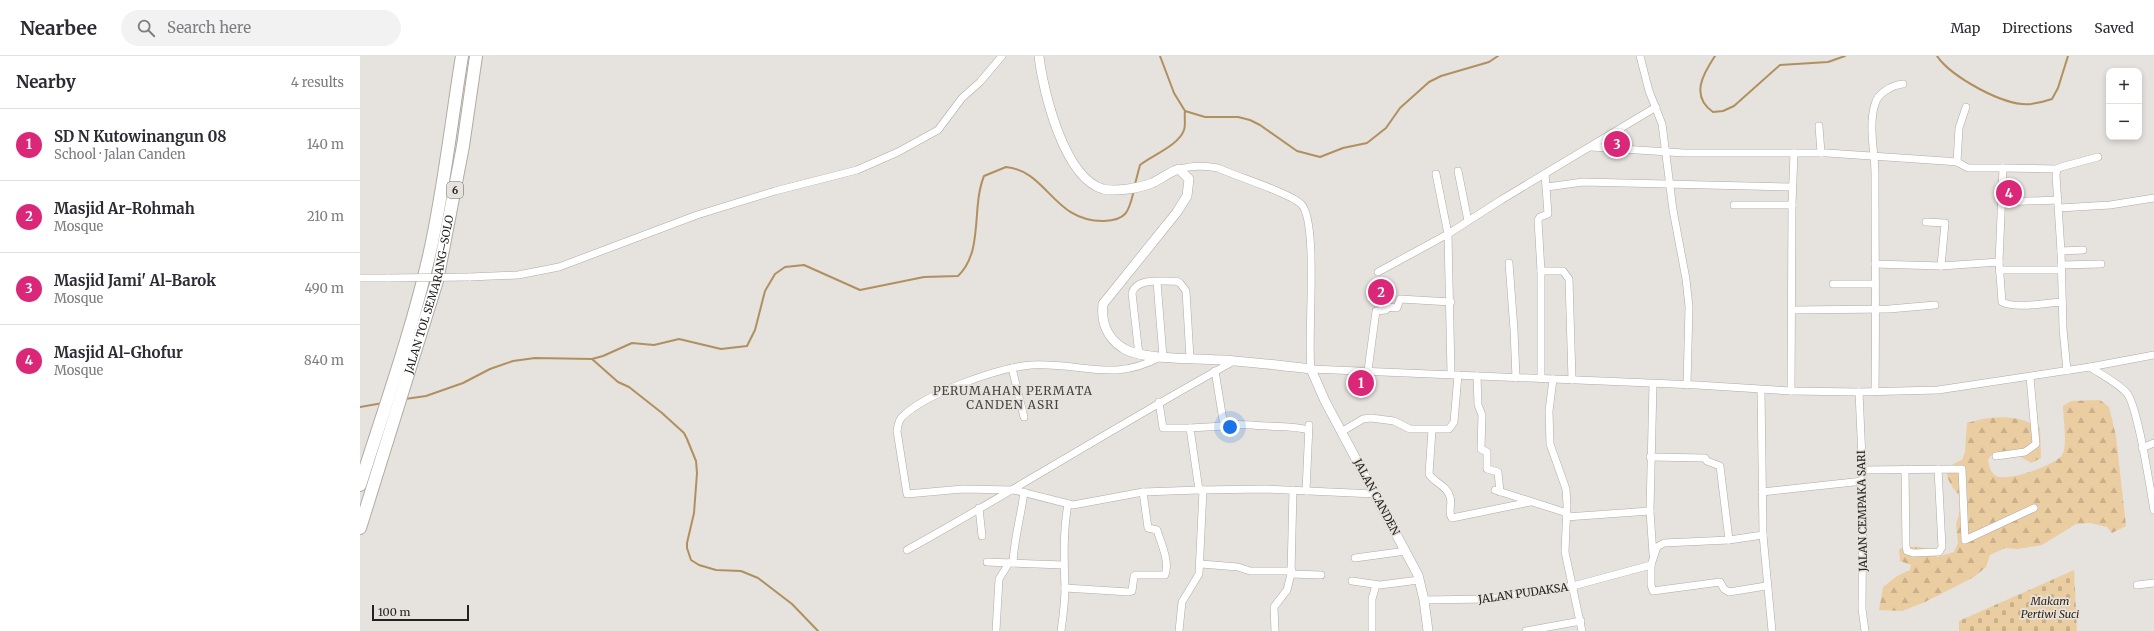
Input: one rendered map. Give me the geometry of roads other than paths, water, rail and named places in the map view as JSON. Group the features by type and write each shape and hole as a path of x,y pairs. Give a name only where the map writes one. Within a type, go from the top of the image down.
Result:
{"highway":[{"name":"JALAN TOL SEMARANG–SOLO","path":"360,485 413,320 439,207 462,56"},
{"name":"JALAN TOL SEMARANG–SOLO","path":"360,528 426,322 442,259 463,146 476,56"}],"street":[{"path":"360,278 518,275 559,266 697,215 775,190 857,170 898,152 938,130 962,98 980,82 1002,56"},
{"path":"1039,56 1056,129 1065,149 1078,169 1093,184 1104,189 1116,189 1150,183 1179,169 1195,165 1218,168 1290,197 1304,208 1308,216 1310,255 1311,369"},
{"path":"1640,56 1649,91 1662,124 1688,294 1687,385"},
{"path":"1875,391 1875,156 1873,127 1875,104 1888,89 1896,85 1903,84"},
{"path":"1378,272 1448,234 1656,107"},
{"path":"1957,162 1958,132 1966,107"},
{"path":"1819,126 1821,153"},
{"path":"1590,147 1665,151 1821,153 1957,162 1968,168 2057,169 2098,157"},
{"path":"1791,391 1792,187 1794,153"},
{"path":"2003,168 1999,262 2000,296 2002,302 2007,305 2062,302"},
{"path":"1179,169 1189,179 1187,196 1169,223 1103,304 1102,315 1105,327 1112,339 1124,349 1139,355 1234,361 1311,369 1454,374 1761,390 1859,392 1938,390 2030,377 2154,355"},
{"path":"2057,169 2062,302 2067,371"},
{"path":"1458,171 1468,221"},
{"path":"1341,432 1363,419 1371,418 1394,421 1410,429 1447,429 1454,424 1454,374 1448,234 1436,174"},
{"path":"1541,379 1541,271 1538,220 1548,214 1545,174"},
{"path":"1547,187 1583,182 1792,187"},
{"path":"2059,208 2110,205 2154,198"},
{"path":"2001,202 2058,200"},
{"path":"1734,205 1792,205"},
{"path":"1926,222 1942,221 1945,223 1941,266"},
{"path":"2061,251 2083,250"},
{"path":"1875,264 1941,266 1999,262"},
{"path":"1509,263 1516,378"},
{"path":"2000,270 2101,264"},
{"path":"1541,271 1563,271 1569,279 1572,380"},
{"path":"1139,355 1132,293 1136,285 1141,283 1176,281 1180,283 1186,291 1190,358"},
{"path":"1157,282 1162,357"},
{"path":"1833,284 1875,284"},
{"path":"1368,370 1375,312 1387,308 1398,308 1400,299 1450,302"},
{"path":"1792,310 1876,310 1935,305"},
{"path":"1162,357 1137,367 1108,371 1031,365 1012,368 942,392 901,418 897,431 907,494 963,489 1014,490 1068,504 1085,504 1143,492 1201,490 1293,490 1375,494"},
{"path":"907,550 979,508 1014,490 1045,469 1159,402 1234,361"},
{"path":"2090,367 2120,387 2129,396 2135,414 2154,510"},
{"path":"1012,368 1024,417"},
{"name":"JALAN CANDEN","path":"1311,369 1325,402 1406,551 1420,580 1428,631"},
{"path":"1215,371 1224,426"},
{"path":"1477,376 1478,405 1482,415 1481,449 1487,452 1487,469 1498,472 1498,491 1566,515 1650,511"},
{"path":"1996,456 2026,452 2036,444 2030,377"},
{"path":"1553,379 1549,411 1550,444 1564,482 1566,515 1564,552 1581,621 1582,631"},
{"path":"1653,384 1650,457 1650,511 1653,555 1651,565 1651,585 1653,591 1720,582 1724,590 1729,592 1766,586"},
{"path":"1761,390 1763,536 1766,586 1772,631"},
{"name":"JALAN CEMPAKA SARI","path":"1859,392 1863,470 1862,609 1865,631"},
{"path":"1159,402 1163,428 1224,426 1243,423 1309,428 1306,491"},
{"path":"1179,631 1182,602 1198,579 1201,564 1201,490 1190,428"},
{"path":"1432,430 1429,474 1446,488 1450,496 1449,514 1452,518 1530,502"},
{"path":"2142,448 2154,443"},
{"path":"1650,457 1705,458 1707,461 1720,466 1729,540"},
{"path":"1905,469 1906,546 1907,551 1913,553 1939,552 1942,547 1938,469"},
{"path":"1863,470 1962,469 1965,540 2034,508"},
{"path":"1762,492 1863,481"},
{"path":"1274,631 1274,607 1287,590 1292,572 1293,490"},
{"path":"996,631 999,579 1003,570 1011,563 1015,536 1020,524 1024,492"},
{"path":"1065,588 1132,592 1134,576 1165,575 1167,570 1163,549 1157,530 1148,528 1143,492"},
{"path":"1061,631 1065,588 1063,565 1064,528 1068,504"},
{"path":"979,508 982,536"},
{"path":"1653,555 1657,547 1664,543 1729,540 1763,536"},
{"path":"1355,558 1406,551"},
{"path":"987,562 1063,565"},
{"path":"1201,564 1238,567 1250,571 1292,572 1321,575"},
{"name":"JALAN PUDAKSA","path":"1424,600 1488,599 1573,586 1651,565"},
{"path":"1352,581 1376,584 1420,580"},
{"path":"2137,585 2154,583"},
{"path":"1372,631 1372,599 1376,584"},
{"path":"1526,631 1581,621"}],"waterway":[{"path":"1160,56 1174,93 1185,111 1205,117 1238,117 1250,120 1260,125 1297,151 1320,157 1343,148 1367,143 1386,128 1400,108 1429,82 1441,76 1489,62 1498,56"},
{"path":"1715,56 1703,77 1700,92 1706,106 1713,112 1723,111 1734,106 1780,65 1828,62 1845,56"},
{"path":"1937,56 1954,73 1966,81 1994,96 2020,104 2031,104 2052,99 2058,88 2068,56"},
{"path":"1135,184 1140,165 1171,145 1181,135 1185,128 1185,111"},
{"path":"405,399 426,396 463,383 490,369 513,361 535,358 592,359 603,356 632,343 654,345 679,339 721,349 747,346 755,330 765,291 775,274 785,267 804,265 860,290 924,277 958,276 966,266 971,254 976,229 980,188 984,176 1006,167 1020,171 1032,177 1073,214 1087,219 1104,221 1118,219 1123,216 1129,208 1134,190"},
{"path":"592,359 618,382 629,387 662,413 684,433 687,439 696,461 697,473 694,513 687,543 691,560 699,565 716,570 741,571 758,578 792,604 818,631"},
{"path":"360,407 383,403"}],"place":[{"name":"Masjid Jami' Al-Barok","path":"1617,144"},
{"name":"Masjid Al-Ghofur","path":"2009,193"},
{"name":"Masjid Ar-Rohmah","path":"1381,292"},
{"name":"SD N Kutowinangun 08","path":"1361,383"}],"district":[{"name":"PERUMAHAN PERMATA CANDEN ASRI","path":"1013,397"}],"park label":[{"name":"Makam Pertiwi Suci","path":"2050,607"}]}
